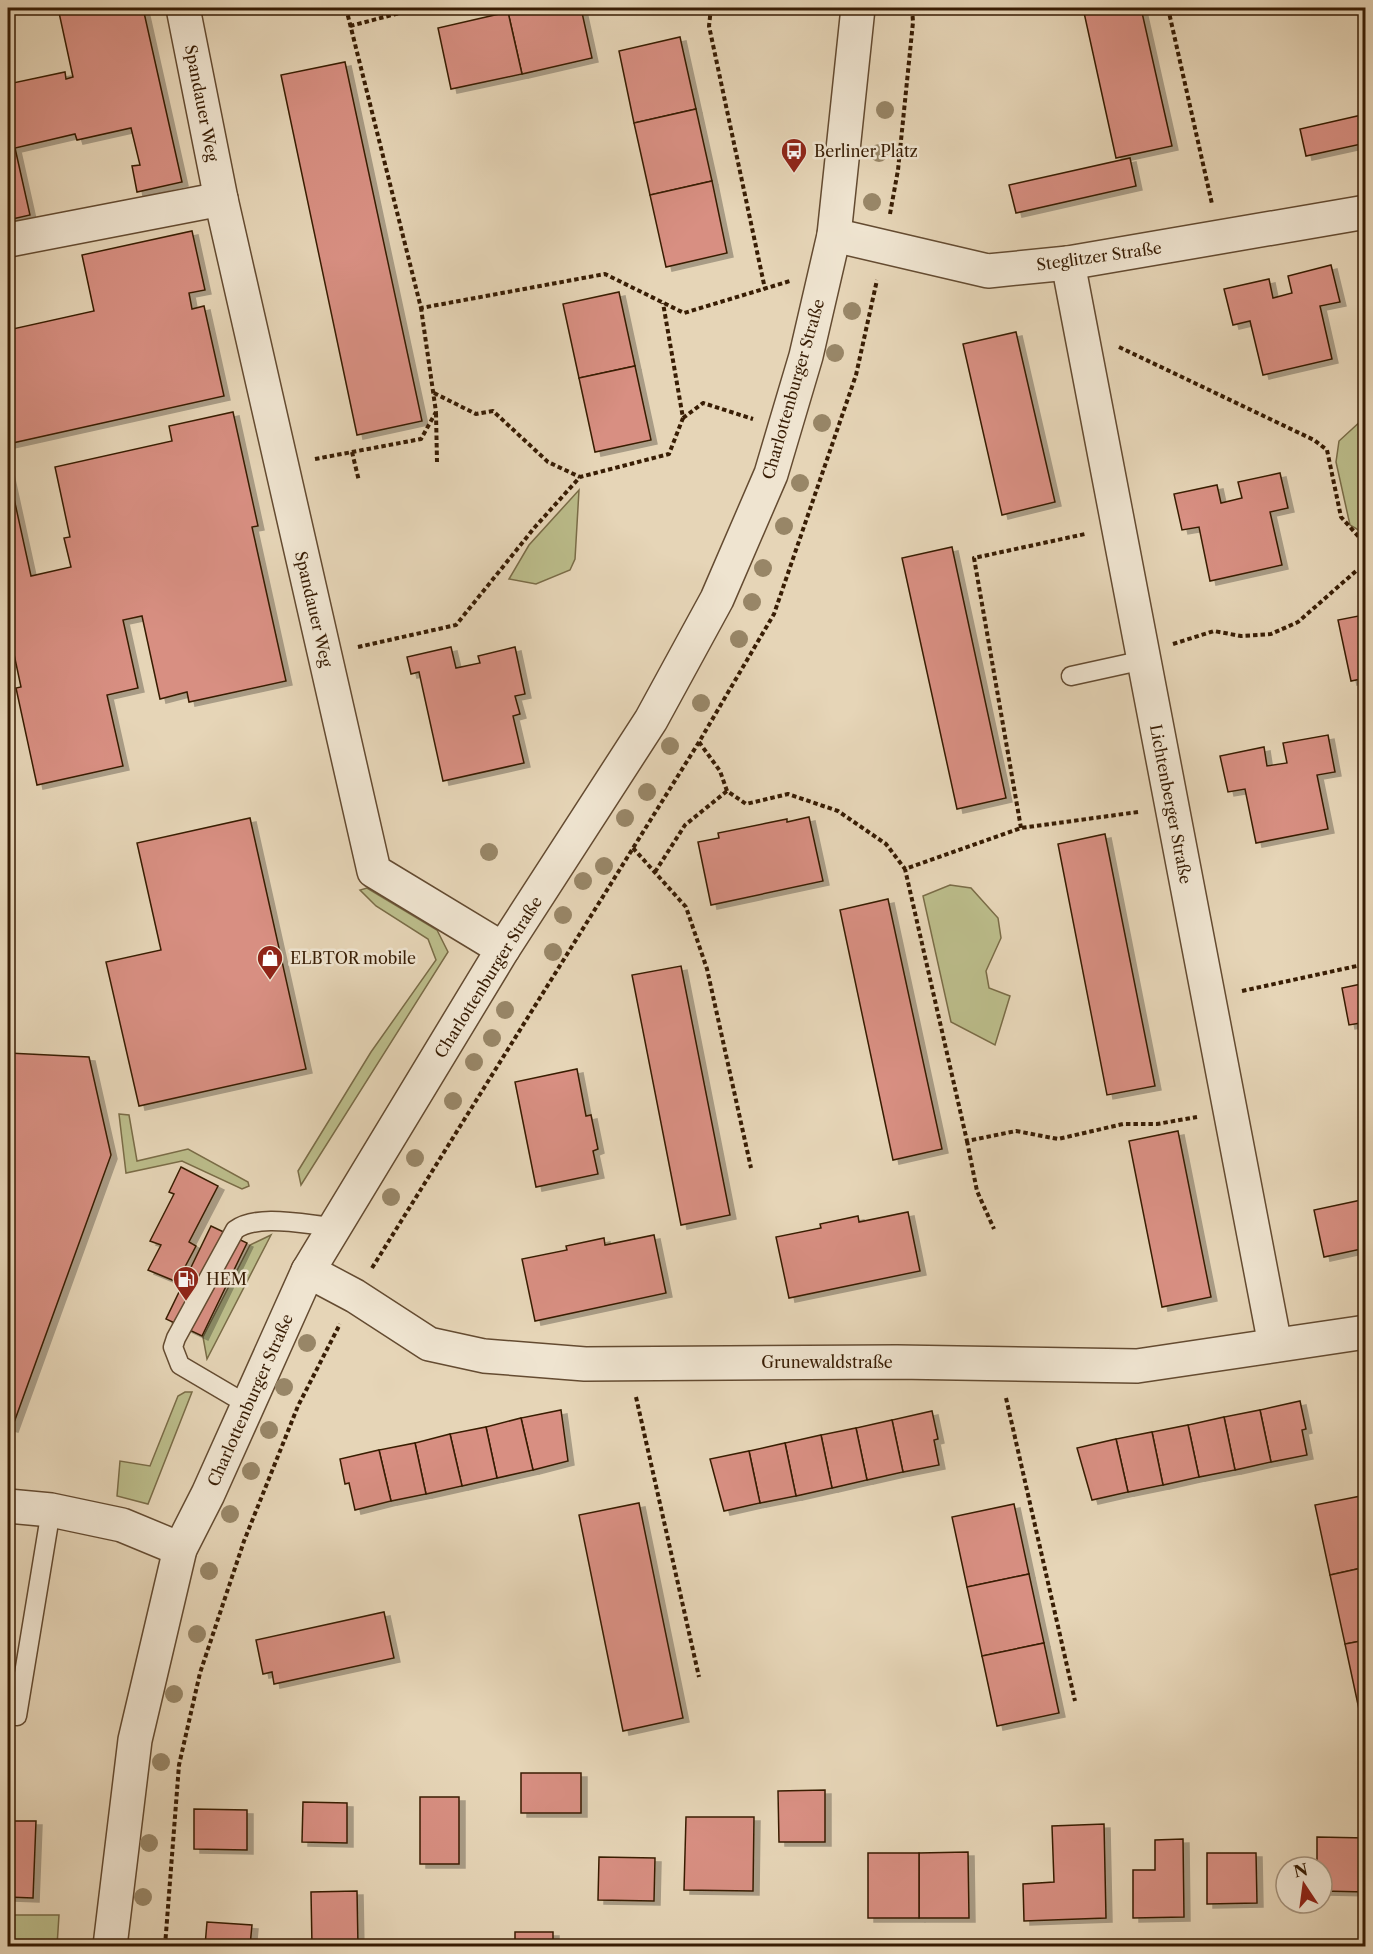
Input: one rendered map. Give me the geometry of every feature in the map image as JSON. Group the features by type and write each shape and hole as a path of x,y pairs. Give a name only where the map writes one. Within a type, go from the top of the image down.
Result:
{"street":[{"name":"Spandauer Weg","path":"183,8 221,199 374,871 503,949"},
{"name":"Charlottenburger Straße","path":"110,1947 135,1740 180,1549 308,1271 503,949 651,720 717,599 771,474 806,356 834,236 858,8"},
{"path":"9,240 221,199"},
{"name":"Steglitzer Straße","path":"834,236 988,271 1068,262 1365,212"},
{"name":"Lichtenberger Straße","path":"1068,262 1275,1345"},
{"name":"Grunewaldstraße","path":"308,1271 355,1296 429,1344 484,1356 585,1364 998,1362 1137,1366 1365,1332"},
{"path":"8,1506 51,1510 122,1525 180,1549"}],"lane":[{"path":"1071,676 1144,660"},
{"path":"248,1405 180,1365 173,1347 176,1338 235,1230 243,1224 262,1221 336,1227"},
{"path":"17,1716 51,1510"}],"path":[{"path":"346,8 421,308 436,412 438,462"},
{"path":"350,26 419,8"},
{"path":"711,8 709,26 765,289"},
{"path":"165,1947 179,1765 200,1673 244,1541 298,1406 355,1296 699,742 774,614 856,375 898,170 913,22 912,8"},
{"path":"1168,8 1219,237"},
{"path":"421,308 605,274 684,313 826,271"},
{"path":"325,654 456,625 535,527 580,477 669,454 683,418 663,303"},
{"path":"1080,329 1314,440 1327,450 1341,517 1365,545"},
{"path":"433,392 476,414 493,411 548,462 580,477"},
{"path":"683,418 704,403 784,429"},
{"path":"282,466 421,439 436,412"},
{"path":"352,452 359,481"},
{"path":"1021,828 974,558 1118,527"},
{"path":"1144,660 1178,641 1214,631 1241,636 1271,634 1298,622 1356,571 1365,569"},
{"path":"699,742 720,771 727,791 746,804 788,794 838,811 886,844 904,869 977,1191 994,1229"},
{"path":"655,872 685,825 727,791"},
{"path":"904,869 1021,828 1172,808"},
{"path":"633,848 686,906 707,969 751,1167"},
{"path":"1209,998 1365,964"},
{"path":"967,1140 1016,1131 1058,1139 1123,1124 1157,1124 1230,1112"},
{"path":"998,1362 1075,1701"},
{"path":"629,1363 699,1677"}],"green space":[{"path":"1365,419 1365,534 1350,525 1336,462 1339,441"},
{"path":"579,490 575,559 570,570 536,584 509,579 529,545"},
{"path":"950,885 971,888 998,918 1001,938 986,971 989,988 1010,996 995,1045 951,1022 923,896"},
{"path":"367,888 437,930 448,952 301,1185 298,1171 371,1052 436,960 428,939 376,906 360,890"},
{"path":"119,1114 129,1115 137,1161 188,1149 248,1182 249,1186 242,1189 182,1161 126,1173"},
{"path":"271,1235 207,1359 203,1337 250,1245"},
{"path":"185,1392 192,1392 148,1504 117,1496 120,1461 150,1466 178,1396"},
{"path":"8,1915 59,1915 57,1946 8,1946"}],"building":[{"path":"58,8 143,8 182,182 137,192 132,166 140,165 131,128 77,140 75,134 15,148 30,215 8,220 8,84 65,72 66,79 73,77"},
{"path":"530,8 581,8 592,58 522,74 508,12"},
{"path":"1083,8 1141,8 1172,146 1116,158"},
{"path":"508,12 522,74 451,89 438,28"},
{"path":"680,37 696,109 634,123 619,51"},
{"path":"345,62 422,421 357,435 281,75"},
{"path":"696,109 712,181 650,195 634,123"},
{"path":"1366,114 1366,143 1306,156 1300,129"},
{"path":"1130,158 1136,186 1016,213 1009,185"},
{"path":"712,181 727,253 666,267 650,195"},
{"path":"192,231 205,290 189,293 192,309 204,306 224,396 8,444 8,330 94,311 82,255"},
{"path":"1331,265 1340,302 1320,306 1332,359 1263,375 1250,321 1233,325 1224,289 1269,279 1273,298 1292,293 1288,276"},
{"path":"619,292 635,366 579,378 563,304"},
{"path":"1016,332 1055,502 1002,515 963,344"},
{"path":"635,366 651,440 595,452 579,378"},
{"path":"233,412 258,526 252,527 286,681 189,702 187,692 160,699 142,616 123,620 138,688 107,695 123,766 37,785 16,688 21,687 8,626 8,471 31,576 71,567 64,538 70,537 55,467 172,441 169,426"},
{"path":"1280,473 1288,508 1270,512 1282,565 1210,581 1199,527 1182,530 1174,494 1217,485 1221,503 1242,498 1238,482"},
{"path":"952,547 1006,798 957,809 902,558"},
{"path":"1366,610 1366,678 1351,681 1338,620 1359,616 1359,612"},
{"path":"451,647 456,668 480,663 478,656 515,647 525,694 515,696 520,714 513,716 524,763 443,781 419,672 411,674 407,657"},
{"path":"1328,735 1335,772 1317,775 1328,829 1256,843 1245,789 1228,792 1220,756 1264,747 1267,766 1287,763 1283,743"},
{"path":"809,817 823,881 711,905 698,842 719,838 718,833 787,819 787,822"},
{"path":"250,818 306,1069 139,1106 106,962 161,950 137,843"},
{"path":"1105,834 1155,1086 1107,1095 1058,844"},
{"path":"888,899 942,1149 893,1160 840,910"},
{"path":"681,966 730,1215 681,1225 632,975"},
{"path":"1366,983 1366,1022 1349,1025 1342,988"},
{"path":"8,1053 89,1057 111,1155 12,1428 8,1427"},
{"path":"577,1069 586,1116 591,1115 598,1149 593,1151 598,1174 536,1187 515,1082"},
{"path":"1178,1131 1211,1297 1162,1307 1129,1141"},
{"path":"181,1167 218,1186 189,1242 196,1246 177,1282 148,1270 161,1245 150,1241 174,1194 169,1192"},
{"path":"1366,1199 1366,1248 1324,1257 1314,1210"},
{"path":"908,1212 920,1271 789,1298 776,1237 821,1228 820,1224 858,1216 859,1222"},
{"path":"211,1226 247,1243 202,1336 166,1319"},
{"path":"654,1235 666,1293 535,1321 522,1259 567,1250 566,1246 604,1238 605,1245"},
{"path":"1300,1401 1306,1429 1302,1430 1307,1455 1271,1462 1260,1410"},
{"path":"561,1410 568,1461 533,1470 521,1418"},
{"path":"1260,1410 1271,1462 1235,1470 1224,1417"},
{"path":"932,1411 938,1439 934,1440 939,1465 903,1472 892,1420"},
{"path":"1224,1417 1235,1470 1199,1477 1188,1425"},
{"path":"521,1418 533,1470 497,1478 486,1427"},
{"path":"892,1420 903,1472 867,1480 856,1428"},
{"path":"1188,1425 1199,1477 1163,1485 1152,1432"},
{"path":"486,1427 497,1478 462,1486 450,1434"},
{"path":"856,1428 867,1480 832,1488 821,1435"},
{"path":"1152,1432 1163,1485 1128,1492 1116,1439"},
{"path":"450,1434 462,1486 426,1494 415,1443"},
{"path":"821,1435 832,1488 796,1496 785,1443"},
{"path":"1116,1439 1128,1492 1092,1500 1077,1448"},
{"path":"415,1443 426,1494 391,1501 379,1450"},
{"path":"785,1443 796,1496 760,1503 749,1451"},
{"path":"379,1450 391,1501 355,1510 349,1483 345,1484 340,1459"},
{"path":"749,1451 760,1503 724,1511 710,1459"},
{"path":"1366,1495 1366,1567 1330,1575 1315,1505"},
{"path":"639,1503 683,1718 623,1731 579,1515"},
{"path":"1014,1504 1029,1574 967,1587 952,1517"},
{"path":"1366,1567 1366,1640 1345,1644 1330,1575"},
{"path":"1029,1574 1044,1643 982,1656 967,1587"},
{"path":"384,1612 394,1658 274,1684 272,1672 263,1674 256,1640"},
{"path":"1366,1640 1366,1712 1360,1714 1345,1644"},
{"path":"1044,1643 1059,1713 997,1726 982,1656"},
{"path":"521,1773 581,1773 581,1813 521,1813"},
{"path":"825,1790 825,1842 779,1842 778,1791"},
{"path":"420,1797 459,1797 459,1864 420,1864"},
{"path":"303,1802 347,1803 347,1843 302,1842"},
{"path":"194,1809 247,1810 247,1850 194,1849"},
{"path":"686,1817 754,1817 753,1891 684,1890"},
{"path":"8,1821 36,1821 33,1898 8,1897"},
{"path":"1104,1824 1106,1918 1024,1921 1023,1884 1054,1882 1052,1826"},
{"path":"1317,1837 1366,1838 1366,1892 1334,1891 1334,1855 1317,1855"},
{"path":"1183,1839 1184,1917 1133,1918 1133,1870 1155,1870 1155,1840"},
{"path":"968,1852 969,1918 919,1918 919,1853"},
{"path":"868,1853 919,1853 919,1918 868,1918"},
{"path":"1207,1853 1256,1853 1257,1903 1207,1904"},
{"path":"599,1857 655,1858 654,1901 598,1900"},
{"path":"357,1891 358,1946 312,1946 311,1892"},
{"path":"207,1922 252,1925 250,1946 205,1946"},
{"path":"515,1932 553,1932 553,1946 515,1946"}],"place":[{"name":"Berliner Platz","path":"794,174"},
{"name":"ELBTOR mobile","path":"270,981"},
{"name":"HEM","path":"186,1302"}]}
